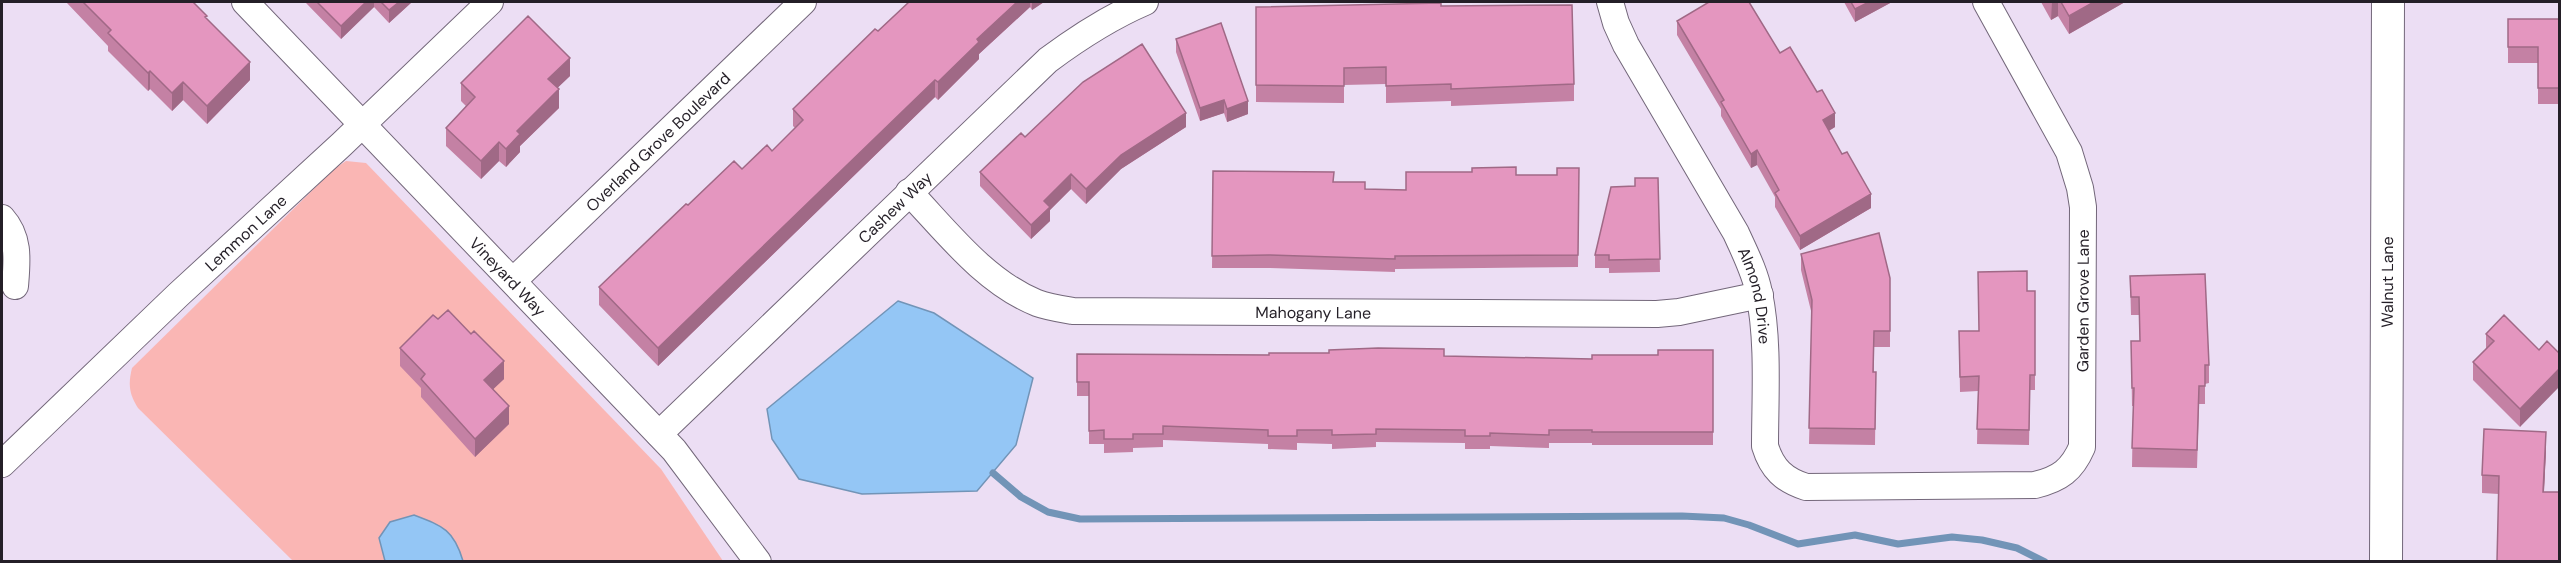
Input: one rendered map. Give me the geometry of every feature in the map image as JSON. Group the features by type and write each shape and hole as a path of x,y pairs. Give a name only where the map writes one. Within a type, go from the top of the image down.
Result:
{"main road":[{"name":"Walnut Lane","path":"2386,561 2388,2"}],"street":[{"name":"Vineyard Way","path":"245,2 674,450 758,561"},
{"name":"Lemmon Lane","path":"2,464 490,2"},
{"name":"Overland Grove Boulevard","path":"513,281 803,2"},
{"name":"Cashew Way","path":"659,434 1048,60 1096,26 1145,2"},
{"name":"Almond Drive","path":"1610,2 1626,45 1736,233 1750,263 1760,295 1763,326 1766,446 1769,460 1790,482 1806,487 1923,486"},
{"name":"Garden Grove Lane","path":"1923,486 2036,485 2051,481 2066,473 2076,461 2082,447 2083,207 2080,188 2069,152 2058,129 1986,2"},
{"name":"Mahogany Lane","path":"909,192 983,268 1011,290 1039,304 1073,311 1657,314 1679,312 1760,295"},
{"path":"2,218 14,236 17,249 15,286"}],"shaded area":[{"path":"346,161 366,163 661,469 723,561 293,561 138,408 130,389 132,368 334,169"}],"water":[{"path":"898,301 934,313 1033,378 1016,445 977,491 862,494 799,479 772,439 767,409"},
{"path":"414,515 446,530 456,542 463,561 385,561 379,538 390,522"}],"building":[{"path":"83,2 193,2 250,62 207,106 183,82 172,93 150,71 148,73 108,33 111,30"},
{"path":"317,2 366,2 341,26"},
{"path":"381,2 399,2 389,10"},
{"path":"909,2 1017,2 977,39 979,42 938,82 935,80 658,348 599,287 734,161 742,169 767,145 772,151 803,120 793,109 875,29 878,31"},
{"path":"1709,2 1749,2 1780,53 1790,47 1817,92 1822,90 1835,113 1823,120 1842,154 1847,152 1871,194 1800,236 1775,193 1779,190 1757,150 1751,154 1721,102 1724,100 1677,21"},
{"path":"1851,2 1869,2 1855,9"},
{"path":"2061,2 2094,2 2069,16"},
{"path":"1441,3 1441,6 1572,5 1574,84 1451,89 1451,84 1386,86 1386,67 1344,68 1344,86 1256,85 1256,7"},
{"path":"528,16 570,58 548,79 559,89 517,131 520,134 506,149 499,142 481,161 446,128 475,97 461,83"},
{"path":"2508,19 2559,19 2559,88 2538,88 2538,47 2508,47"},
{"path":"1221,23 1248,101 1227,109 1224,100 1200,108 1176,39"},
{"path":"1142,44 1186,113 1121,155 1086,189 1071,174 1044,201 1050,207 1031,225 980,172 1021,133 1025,137 1083,82"},
{"path":"1516,167 1516,175 1557,175 1557,168 1579,168 1578,255 1395,256 1395,259 1269,255 1212,256 1213,171 1334,172 1333,182 1365,182 1365,189 1406,190 1406,172 1472,172 1472,168"},
{"path":"1635,178 1658,178 1660,259 1609,260 1609,255 1595,255 1611,187 1635,186"},
{"path":"1879,233 1890,278 1890,331 1874,331 1875,429 1809,428 1812,300 1801,254"},
{"path":"2027,271 2027,291 2035,291 2035,375 2030,375 2029,430 1977,429 1979,376 1960,377 1959,331 1979,331 1978,272"},
{"path":"2205,274 2209,365 2205,365 2205,386 2199,386 2197,450 2132,448 2134,388 2132,388 2131,341 2140,341 2139,297 2131,297 2130,276"},
{"path":"448,310 471,334 474,331 504,361 484,380 509,406 475,439 421,379 425,374 400,348 433,315 438,319"},
{"path":"2504,315 2539,350 2547,341 2559,353 2559,369 2520,409 2473,362 2494,341 2486,334"},
{"path":"1444,349 1444,356 1592,359 1592,355 1658,355 1658,350 1713,350 1713,432 1549,430 1549,435 1490,433 1490,436 1465,436 1465,430 1376,429 1376,434 1332,435 1332,430 1297,430 1297,436 1268,436 1268,430 1163,426 1163,434 1133,434 1133,439 1104,439 1104,430 1089,431 1089,382 1077,382 1077,354 1269,355 1269,353 1329,353 1329,350"},
{"path":"2484,429 2546,432 2543,492 2559,492 2559,561 2497,561 2499,476 2482,475"}],"waterway":[{"path":"993,473 1021,497 1048,512 1080,519 1682,516 1724,518 1798,544 1855,535 1898,544 1952,537 1982,540 2017,548 2045,562"}]}
